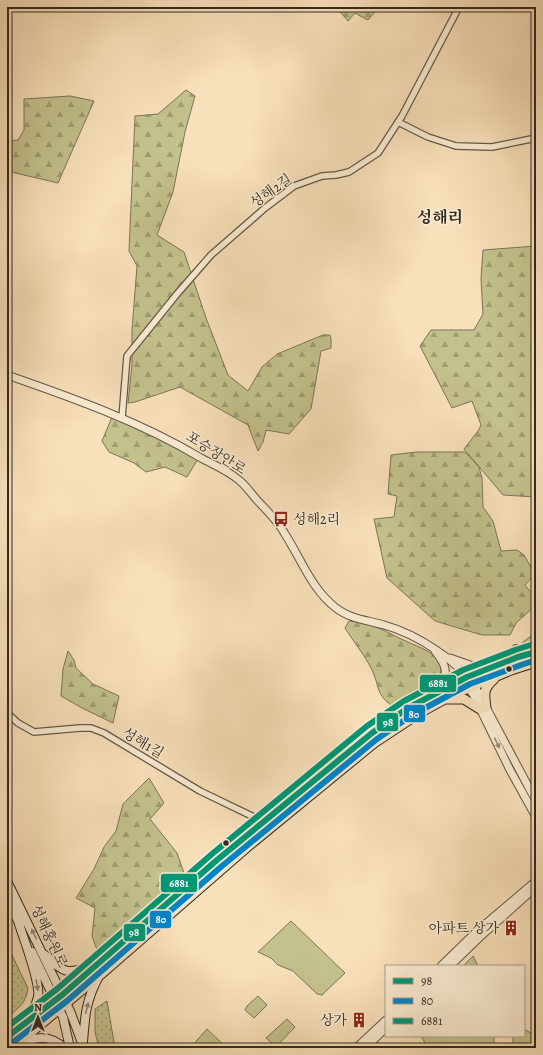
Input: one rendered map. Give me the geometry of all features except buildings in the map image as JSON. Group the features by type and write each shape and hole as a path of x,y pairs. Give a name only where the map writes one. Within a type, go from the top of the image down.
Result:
{"main road":[{"path":"83,1046 87,1006 98,970 262,823 372,733 408,708 464,678 492,667 517,653 536,652"},
{"path":"13,1048 60,1002 359,754 397,727 445,699 497,676 536,662"},
{"path":"445,699 464,699 483,708 486,688 497,676"},
{"name":"성해홍원로","path":"7,881 38,944 60,1002"},
{"name":"성해홍원로","path":"7,899 60,1002"},
{"path":"18,921 39,991 35,1006 20,1028"},
{"path":"41,951 62,970 98,970"},
{"path":"7,1037 60,1002"},
{"path":"60,1002 83,1046"},
{"path":"60,1002 70,1048"},
{"path":"13,1048 31,1039 41,1037 52,1039 64,1048"}],"street":[{"name":"성해2길","path":"122,418 127,356 211,255 265,208 294,186 322,176 349,172 378,153 398,122 443,40 459,7"},
{"path":"398,122 428,137 456,146 492,148 536,138"},
{"name":"포승장안로","path":"7,375 122,418 155,432 239,480 284,532 304,565 313,584 335,607 348,616 385,625 404,632 437,652"},
{"path":"437,652 448,658 473,666 486,668 492,667"},
{"path":"437,652 464,678"},
{"path":"437,652 443,662 446,672 439,691"},
{"path":"448,658 472,687 536,801"},
{"path":"483,708 510,770 536,817"},
{"name":"성해1길","path":"7,713 18,723 34,732 91,728 104,733 200,791 258,819 262,823"},
{"path":"442,965 476,932 536,881"},
{"path":"451,965 536,887"},
{"path":"356,1048 385,1021"},
{"path":"365,1048 385,1029"}],"green space":[{"path":"336,7 379,7 368,20 355,13 348,21"},
{"path":"186,90 195,96 185,132 173,192 157,235 184,252 206,318 228,375 248,391 262,367 277,354 323,335 330,335 331,339 331,348 321,351 311,409 289,434 266,430 263,442 258,451 248,425 180,387 128,403 132,365 132,330 137,266 129,251 135,116 158,114"},
{"path":"70,96 94,101 58,183 7,171 7,141 18,140 24,130 24,99"},
{"path":"536,246 536,497 503,495 464,449 481,425 472,401 452,408 420,346 431,330 474,330 483,314 481,279 483,250"},
{"path":"112,417 159,438 198,459 187,477 165,467 146,472 134,463 109,452 102,441"},
{"path":"416,452 465,452 479,467 482,478 483,507 493,521 501,551 517,550 524,555 535,574 525,585 536,599 536,605 516,623 510,635 482,635 435,621 387,578 374,519 394,517 397,496 388,494 391,455"},
{"path":"349,621 365,623 380,628 429,652 440,664 441,670 439,677 391,705 382,697 369,665 345,628"},
{"path":"536,632 536,644 523,648 522,643"},
{"path":"68,651 74,660 76,668 93,684 119,696 113,723 61,696 63,669"},
{"path":"149,778 164,803 150,819 177,853 184,873 97,950 92,936 95,908 76,898 94,869 104,847 116,831 123,804"},
{"path":"291,921 345,973 322,995 317,994 293,971 278,965 271,958 258,952"},
{"path":"7,945 28,988 23,1002 7,1018"},
{"path":"473,956 478,965 464,965"},
{"path":"258,996 267,1005 254,1018 245,1010 247,1006"},
{"path":"107,1001 115,1048 99,1048 95,1032 95,1009"},
{"path":"287,1019 295,1027 276,1047 266,1038"},
{"path":"207,1029 227,1048 190,1048"},
{"path":"525,1030 536,1036 530,1048 513,1048 513,1037 525,1037"},
{"path":"422,1037 494,1037 494,1048 428,1048"}],"transit line":[{"name":"6881","path":"7,1027 57,989 212,854 367,726 404,701 463,670 534,644"},
{"name":"98","path":"7,1037 62,995 217,860 372,733 408,708 467,677 518,657 536,652"},
{"name":"80","path":"12,1043 67,1001 222,866 377,739 412,715 470,684 536,660"}],"place":[{"name":"성해2리","path":"281,519"},
{"name":"아파트 상가","path":"511,928"},
{"name":"상가","path":"359,1020"}],"district":[{"name":"성해리","path":"440,218"}]}
